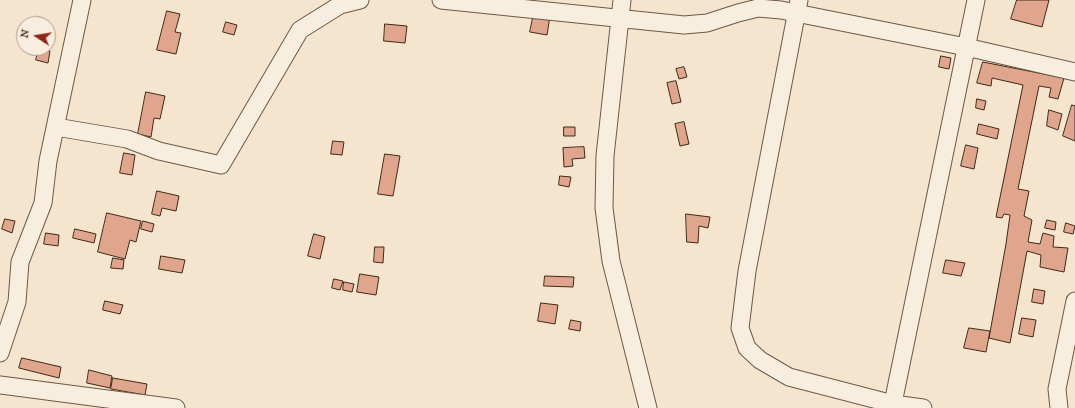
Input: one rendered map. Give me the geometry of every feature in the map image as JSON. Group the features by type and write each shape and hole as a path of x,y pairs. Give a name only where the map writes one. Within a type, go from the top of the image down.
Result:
{"street":[{"path":"0,353 17,302 20,262 43,203 48,161 82,0"},
{"path":"56,127 127,139 159,151 220,165 300,30 340,5 360,0"},
{"path":"451,0 684,25 707,23 758,8 780,10 798,6 1075,72"},
{"path":"622,0 605,156 604,208 611,261 648,408"},
{"path":"893,406 976,0"},
{"path":"798,6 747,271 740,328 747,348 760,360 789,377 893,406 923,408"},
{"path":"1059,408 1056,389 1075,301"},
{"path":"0,385 176,408"}],"building":[{"path":"1017,0 1049,0 1042,27 1011,19"},
{"path":"167,11 180,14 175,32 181,33 176,54 157,50"},
{"path":"534,13 550,16 547,35 530,32"},
{"path":"226,22 237,25 234,35 223,32"},
{"path":"385,24 407,26 405,43 384,41"},
{"path":"37,56 49,56 48,63 36,60"},
{"path":"941,56 951,58 949,69 939,67"},
{"path":"983,62 1064,78 1058,99 1049,97 1051,88 1039,86 1018,189 1029,191 1024,216 1032,220 1028,242 1040,244 1043,233 1054,236 1053,247 1068,248 1064,272 1040,267 1041,255 1027,251 1010,343 989,338 1010,215 1004,214 1002,218 996,217 1023,85 992,78 991,86 977,83"},
{"path":"684,67 687,77 679,79 676,69"},
{"path":"676,81 681,102 672,104 667,83"},
{"path":"146,92 165,96 160,119 154,118 151,137 138,134"},
{"path":"977,99 986,101 984,110 976,108"},
{"path":"1072,105 1075,106 1075,141 1063,136"},
{"path":"1049,110 1062,114 1058,130 1047,126"},
{"path":"684,122 689,144 680,146 675,124"},
{"path":"979,124 999,129 997,139 977,134"},
{"path":"564,127 575,127 575,136 564,136"},
{"path":"333,141 344,142 342,155 331,154"},
{"path":"966,145 978,148 974,169 961,166"},
{"path":"584,147 585,158 572,159 573,166 564,167 563,148"},
{"path":"124,153 135,155 132,175 120,173"},
{"path":"385,154 400,156 393,196 378,194"},
{"path":"560,176 571,177 569,187 559,185"},
{"path":"157,191 179,196 176,211 162,208 160,216 152,214"},
{"path":"107,213 141,221 136,242 130,240 125,259 98,252"},
{"path":"686,214 710,217 708,228 699,226 698,243 687,242"},
{"path":"5,219 15,221 12,233 2,229"},
{"path":"1047,220 1056,222 1055,230 1045,228"},
{"path":"143,221 154,224 152,232 141,229"},
{"path":"1066,223 1075,226 1073,234 1064,232"},
{"path":"75,229 96,234 94,243 73,238"},
{"path":"46,233 59,235 58,246 44,244"},
{"path":"314,234 325,237 320,259 308,256"},
{"path":"375,247 384,247 383,263 374,262"},
{"path":"161,256 185,260 182,273 159,269"},
{"path":"113,258 124,260 123,269 111,268"},
{"path":"946,260 965,263 961,276 943,273"},
{"path":"360,274 379,277 376,295 357,292"},
{"path":"545,276 574,277 573,287 544,286"},
{"path":"334,279 343,281 340,290 332,288"},
{"path":"344,282 354,284 352,292 343,290"},
{"path":"1034,289 1045,291 1043,304 1032,302"},
{"path":"105,301 123,305 120,314 103,310"},
{"path":"541,303 558,305 555,324 538,321"},
{"path":"1022,318 1036,320 1033,337 1019,334"},
{"path":"571,320 581,322 580,331 569,329"},
{"path":"969,328 990,331 986,352 964,348"},
{"path":"22,358 61,367 59,378 19,368"},
{"path":"89,370 112,376 110,388 87,383"},
{"path":"113,378 147,384 145,395 111,389"}]}
